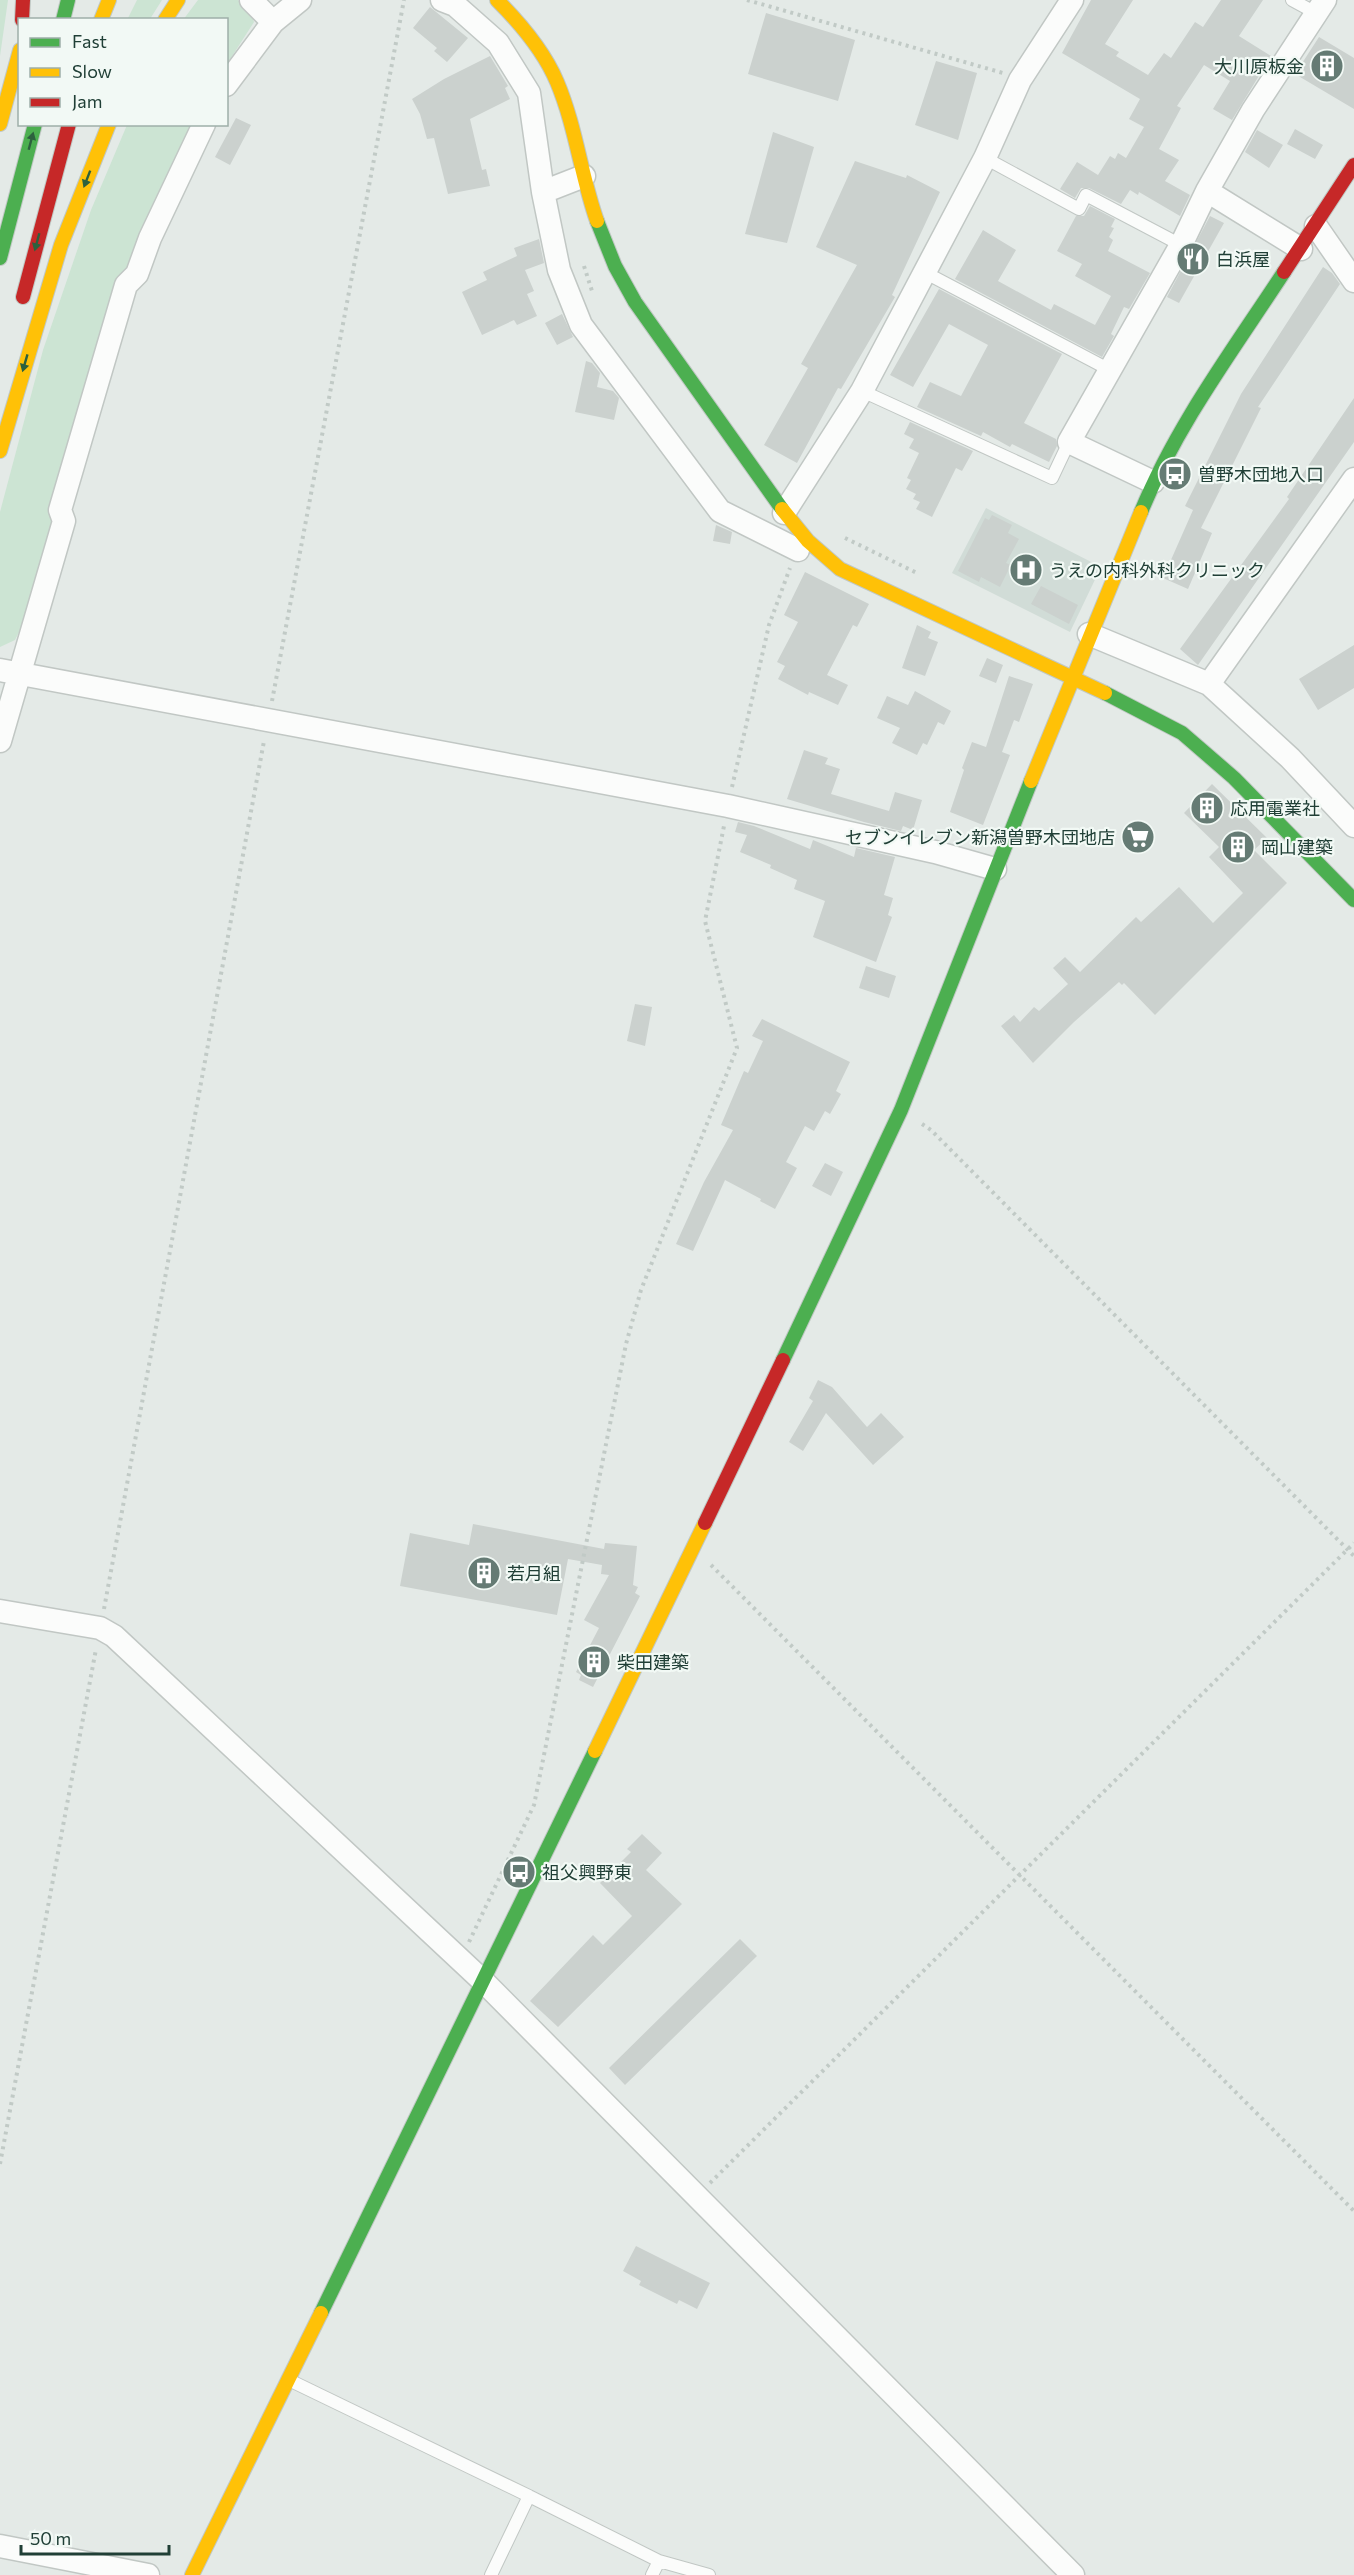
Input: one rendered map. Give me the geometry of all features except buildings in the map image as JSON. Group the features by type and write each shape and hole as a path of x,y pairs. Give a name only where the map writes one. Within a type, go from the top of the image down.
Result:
{"main road":[{"path":"22,18 23,0"},
{"path":"64,18 68,0"},
{"path":"96,18 101,0"},
{"path":"102,18 109,0"},
{"path":"166,18 178,0"},
{"path":"497,0 515,18 537,47 556,81 594,214 622,279 652,327 734,438 784,513 815,550 840,569 1072,676 1182,733 1234,778 1354,900"},
{"path":"0,124 18,57"},
{"path":"0,258 34,126"},
{"path":"18,315 68,126"},
{"path":"0,451 39,311 64,238 108,126"},
{"path":"192,2575 484,1982 901,1110 1072,676 1154,482 1186,422 1354,165"}],"street":[{"path":"251,0 273,22"},
{"path":"228,82 273,22 300,0"},
{"path":"442,0 455,5 498,43 529,93 543,192 563,281 580,325 720,511 798,550"},
{"path":"784,513 862,391 985,159 1020,80 1072,0"},
{"path":"1154,482 1070,442 1181,245 1206,191 1253,110 1321,7"},
{"path":"0,741 10,672 64,521 60,510 126,285 137,273 150,238 203,126"},
{"path":"543,192 584,176"},
{"path":"1206,191 1301,249"},
{"path":"1316,226 1354,281"},
{"path":"1209,684 1354,479"},
{"path":"1089,634 1209,684 1290,758 1354,826"},
{"path":"10,672 728,806 935,852 995,869"},
{"path":"0,1611 100,1628 114,1636 484,1982 1073,2575"},
{"path":"0,2546 148,2575"}],"lane":[{"path":"1292,0 1321,7"},
{"path":"985,159 1079,209 1086,195 1181,245"},
{"path":"924,272 1110,370"},
{"path":"862,391 1052,478 1070,442"},
{"path":"288,2380 659,2561 709,2575"},
{"path":"491,2575 529,2496"},
{"path":"652,2575 659,2561"}],"path":[{"path":"0,2164 404,0"},
{"path":"747,0 1020,80"},
{"path":"584,266 595,300"},
{"path":"840,536 924,577"},
{"path":"460,1961 534,1805 632,1322 641,1290 737,1048 705,921 728,806 770,625 798,550"},
{"path":"901,1110 931,1130 1354,1557"},
{"path":"697,2196 1354,1543"},
{"path":"692,1548 1354,2211"}],"shaded area":[{"name":"うえの内科外科クリニック","path":"986,508 1101,567 1070,632 952,573"}],"green space":[{"path":"0,0 8,0 0,56"},
{"path":"137,0 162,0 151,18 128,18"},
{"path":"198,0 238,0 254,22 228,62 228,18 184,18"},
{"path":"127,126 191,126 138,238 21,628 15,640 0,647 0,512 43,350 91,210"}],"traffic: fast":[{"path":"64,18 68,0"},
{"path":"0,258 34,126"},
{"path":"597,221 615,266 635,302 782,509"},
{"path":"1141,512 1155,480 1188,419 1284,272"},
{"path":"1105,693 1182,733 1234,778 1354,900"},
{"path":"783,1360 901,1110 1031,781"},
{"path":"321,2313 595,1751"}],"traffic: slow":[{"path":"102,18 109,0"},
{"path":"166,18 178,0"},
{"path":"497,0 531,38 546,59 557,82 569,116 597,221"},
{"path":"0,124 18,57"},
{"path":"0,451 61,245 108,126"},
{"path":"782,509 808,541 840,569 1105,693"},
{"path":"1031,781 1141,512"},
{"path":"595,1751 705,1523"},
{"path":"192,2575 321,2313"}],"traffic: jam":[{"path":"22,18 23,0"},
{"path":"23,297 68,126"},
{"path":"1284,272 1354,165"},
{"path":"705,1523 783,1360"}],"place":[{"name":"大川原板金","path":"1327,66"},
{"name":"白浜屋","path":"1193,259"},
{"name":"曽野木団地入口","path":"1175,474"},
{"name":"うえの内科外科クリニック","path":"1026,570"},
{"name":"応用電業社","path":"1207,808"},
{"name":"セブンイレブン新潟曽野木団地店","path":"1138,837"},
{"name":"岡山建築","path":"1238,847"},
{"name":"若月組","path":"484,1573"},
{"name":"柴田建築","path":"594,1662"},
{"name":"祖父興野東","path":"519,1872"}]}
